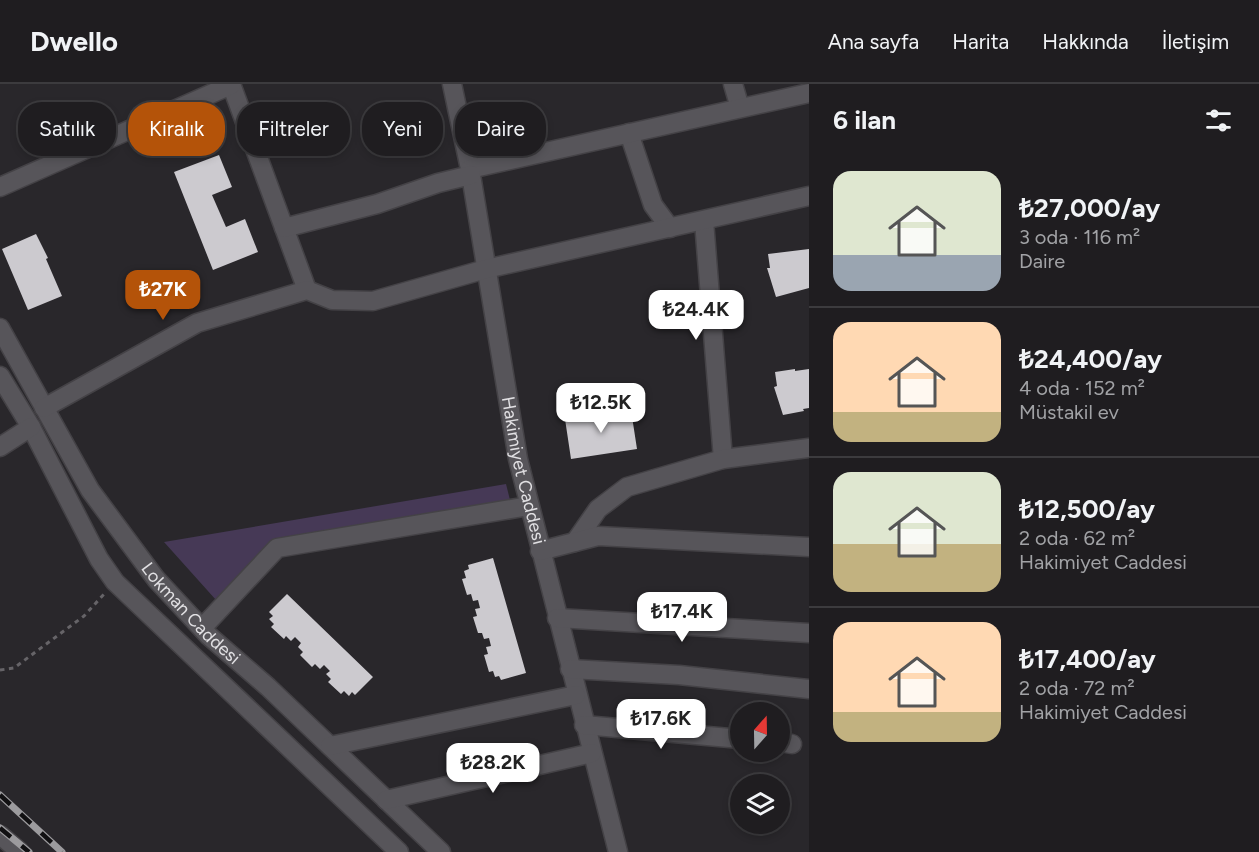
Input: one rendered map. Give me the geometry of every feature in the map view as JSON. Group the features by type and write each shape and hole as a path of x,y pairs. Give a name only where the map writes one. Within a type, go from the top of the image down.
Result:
{"street":[{"name":"Hakimiyet Caddesi","path":"452,84 471,172 518,459 576,695 618,852"},
{"path":"733,84 740,108"},
{"path":"0,187 231,85 307,290"},
{"path":"284,228 377,204 471,172 629,133 809,93"},
{"path":"629,133 653,205 670,228"},
{"path":"44,408 197,323 307,290 339,301 373,301 486,269 809,196"},
{"path":"704,221 723,459"},
{"name":"Lokman Caddesi","path":"0,328 71,459 110,520 156,579 202,628 441,852"},
{"name":"Lokman Caddesi","path":"0,376 31,428 99,559 115,582 399,852"},
{"path":"0,447 31,428"},
{"path":"574,542 598,509 627,487 723,459 809,448"},
{"path":"202,628 277,548 529,506"},
{"path":"540,551 598,536 809,547"},
{"path":"557,618 809,633"},
{"path":"570,669 679,675 809,689"},
{"path":"330,746 576,695"},
{"path":"584,726 730,738"},
{"path":"386,800 592,753"},
{"path":"0,835 20,852"}],"path":[{"path":"0,670 14,668 84,616 115,582"}],"shaded area":[{"path":"506,484 510,500 272,541 216,600 164,542"}],"building":[{"path":"219,156 232,187 212,195 226,227 245,219 258,252 213,270 174,172"},
{"path":"36,234 62,296 28,310 2,249"},
{"path":"809,249 809,288 776,297 767,268 770,268 768,254"},
{"path":"795,369 795,371 809,369 809,408 783,415 774,387 777,386 775,372"},
{"path":"631,410 637,449 571,459 565,419"},
{"path":"493,558 526,673 501,680 499,676 495,677 493,671 489,672 484,655 488,654 486,647 491,646 489,638 484,639 482,633 478,633 473,617 477,616 475,609 480,608 478,600 473,601 471,594 467,595 462,579 466,578 464,571 469,569 468,565"},
{"path":"287,594 373,677 355,695 352,692 349,696 344,691 341,694 328,682 331,679 326,674 330,671 324,665 320,669 315,664 312,667 300,655 303,652 298,647 301,643 295,637 291,641 286,636 284,639 271,627 274,624 269,619 273,616 269,612"}],"railway":[{"path":"0,795 62,852"},
{"path":"0,828 29,852"}]}
